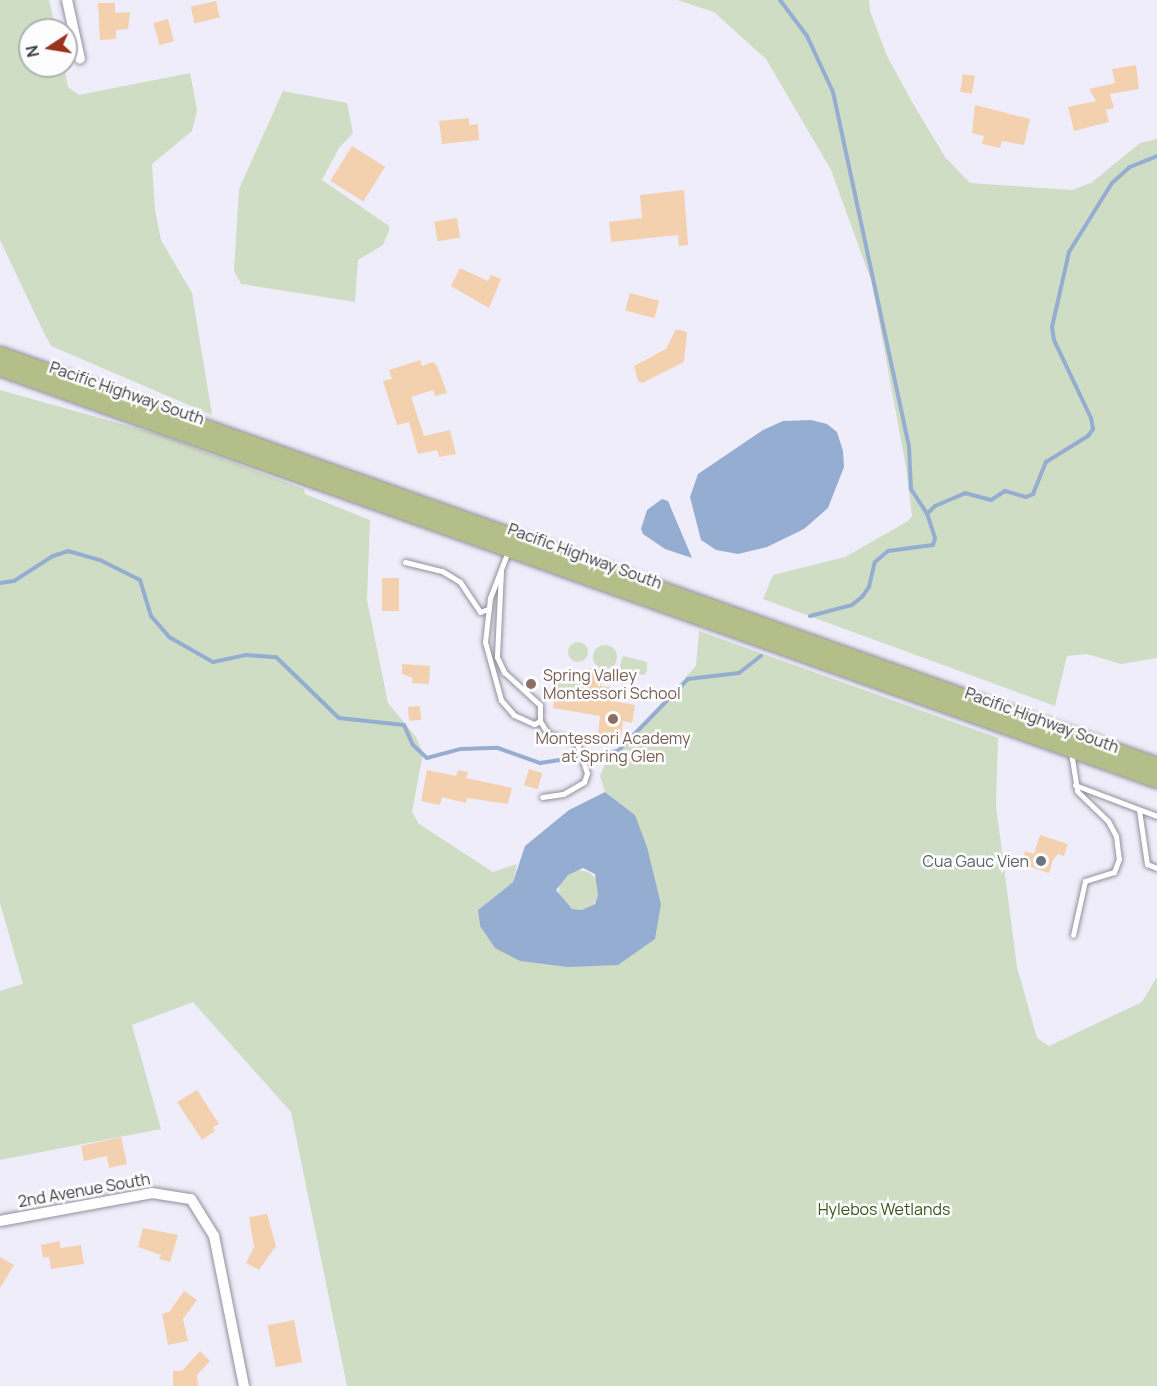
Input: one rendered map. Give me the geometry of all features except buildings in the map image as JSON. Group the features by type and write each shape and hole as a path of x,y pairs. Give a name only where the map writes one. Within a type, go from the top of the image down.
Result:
{"main road":[{"name":"Pacific Highway South","path":"0,354 544,540 1157,765"},
{"name":"Pacific Highway South","path":"0,368 1157,780"}],"street":[{"path":"67,0 80,59"},
{"name":"2nd Avenue South","path":"0,1221 124,1196 171,1193 191,1200 199,1208 216,1246 244,1386"}],"lane":[{"path":"509,548 488,609 485,642 494,687 514,715 526,724 540,721"},
{"path":"405,562 442,571 460,582 480,612 488,609"},
{"path":"501,571 497,657 504,672 540,705 540,721 548,734 576,741 582,751 585,765 584,782 563,794 542,796"},
{"path":"1071,749 1075,785 1081,798 1108,820 1116,836 1119,859 1114,872 1085,881 1073,935"},
{"path":"1075,785 1157,816"},
{"path":"1139,810 1147,864 1157,868"}],"green space":[{"path":"0,0 49,0 53,18 18,18 18,78 66,78 68,87 79,95 190,73 197,110 192,131 152,164 155,210 161,240 192,293 212,415 51,346 0,240"},
{"path":"677,0 869,0 870,11 887,56 912,102 945,157 970,183 1072,190 1091,183 1140,143 1157,139 1157,658 1121,664 1087,654 1067,656 1055,706 763,599 773,575 845,557 908,521 912,516 906,467 872,283 831,170 766,59 714,12"},
{"path":"283,91 347,103 353,133 339,148 322,180 389,226 383,245 358,260 355,302 241,284 234,271 239,189"},
{"name":"Hylebos Wetlands","path":"0,390 157,434 304,489 305,494 370,520 367,600 388,703 416,737 423,753 412,812 419,824 493,872 517,864 513,882 478,910 480,926 661,904 635,815 605,792 600,776 605,764 696,666 699,631 998,738 996,806 1017,967 1037,1038 1049,1046 1142,1002 1157,977 1157,1386 347,1386 291,1112 193,1002 132,1025 161,1129 0,1160 0,991 23,984 0,903"},
{"path":"578,642 585,645 588,652 585,659 578,662 571,659 568,652 571,645"},
{"path":"605,645 613,649 617,657 613,665 605,669 597,665 593,657 597,649"},
{"path":"623,656 647,662 647,671 644,675 619,669"},
{"path":"559,671 587,676 583,697 555,692"},
{"path":"579,870 587,871 593,876 598,882 598,898 593,904 587,909 579,910 571,909 565,904 560,898 559,890 560,882 565,876 571,871"}],"water":[{"path":"811,420 827,424 837,432 843,451 844,467 828,508 804,529 767,547 738,554 716,550 701,540 690,497 698,474 763,430 783,421"},
{"path":"662,499 668,501 692,558 665,549 643,534 641,529 647,510"},
{"path":"605,792 635,815 647,847 661,904 655,939 618,965 568,967 520,961 495,948 480,926 478,910 513,882 525,846 569,810","holes":["583,868 595,874 598,895 595,904 582,910 572,909 556,890 568,875"]}],"waterway":[{"path":"780,0 807,36 833,92 909,447 911,489 927,514"},
{"path":"810,616 852,605 862,597 869,587 875,562 888,551 933,545 935,538 927,514 935,506 965,493 991,500 1005,491 1026,497 1033,494 1046,462 1088,436 1093,429 1091,418 1054,340 1052,327 1069,252 1112,183 1130,167 1157,156"},
{"path":"0,583 14,581 53,556 68,551 102,561 140,580 151,616 169,637 213,662 245,655 276,657 339,718 404,725 413,745 427,758 461,749 498,748 540,763 618,751 688,679 739,673 761,656"}],"place":[{"name":"Spring Valley Montessori School","path":"531,684"},
{"name":"Montessori Academy at Spring Glen","path":"613,719"},
{"name":"Cua Gauc Vien","path":"1041,861"}]}
